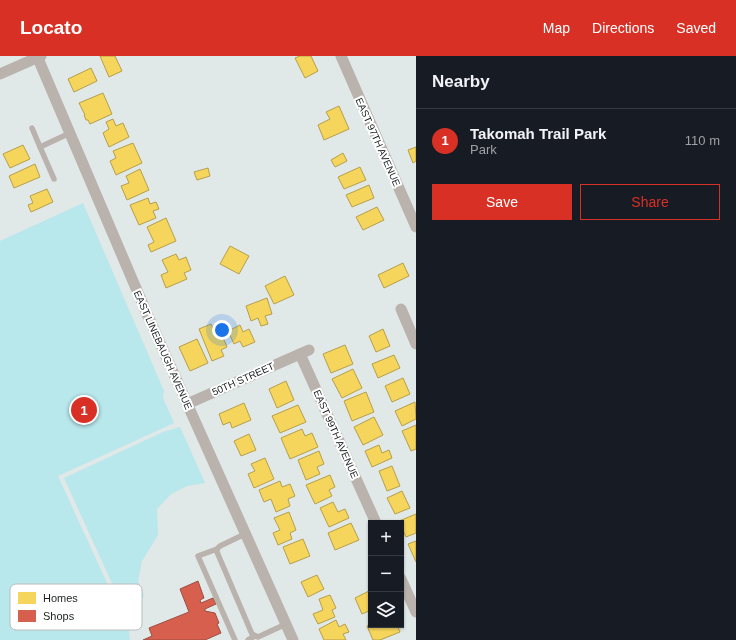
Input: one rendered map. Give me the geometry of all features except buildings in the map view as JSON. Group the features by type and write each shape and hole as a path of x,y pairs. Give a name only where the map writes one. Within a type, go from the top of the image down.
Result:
{"street":[{"path":"0,74 39,56"},
{"name":"EAST LINEBAUGH AVENUE","path":"39,56 70,133 187,404 293,640"},
{"name":"EAST 97TH AVENUE","path":"341,56 416,227"},
{"path":"401,309 416,344"},
{"name":"50TH STREET","path":"187,404 304,352"},
{"name":"EAST 99TH AVENUE","path":"304,352 375,520"},
{"path":"404,586 416,612"}],"lane":[{"path":"32,128 54,179"},
{"path":"40,147 70,133"},
{"path":"235,640 198,556 217,549 220,546 245,534"},
{"path":"217,549 216,552 252,634 255,636"},
{"path":"248,640 286,624"}],"shaded area":[{"path":"83,203 164,391 163,398 174,423 58,476 107,584 10,584 10,630 129,630 130,640 0,640 0,241"},
{"path":"180,427 205,483 187,486 171,494 157,509 158,535 142,561 138,581 139,584 112,584 64,478 163,432"}],"place":[{"name":"Takomah Trail Park","path":"84,410"}]}
